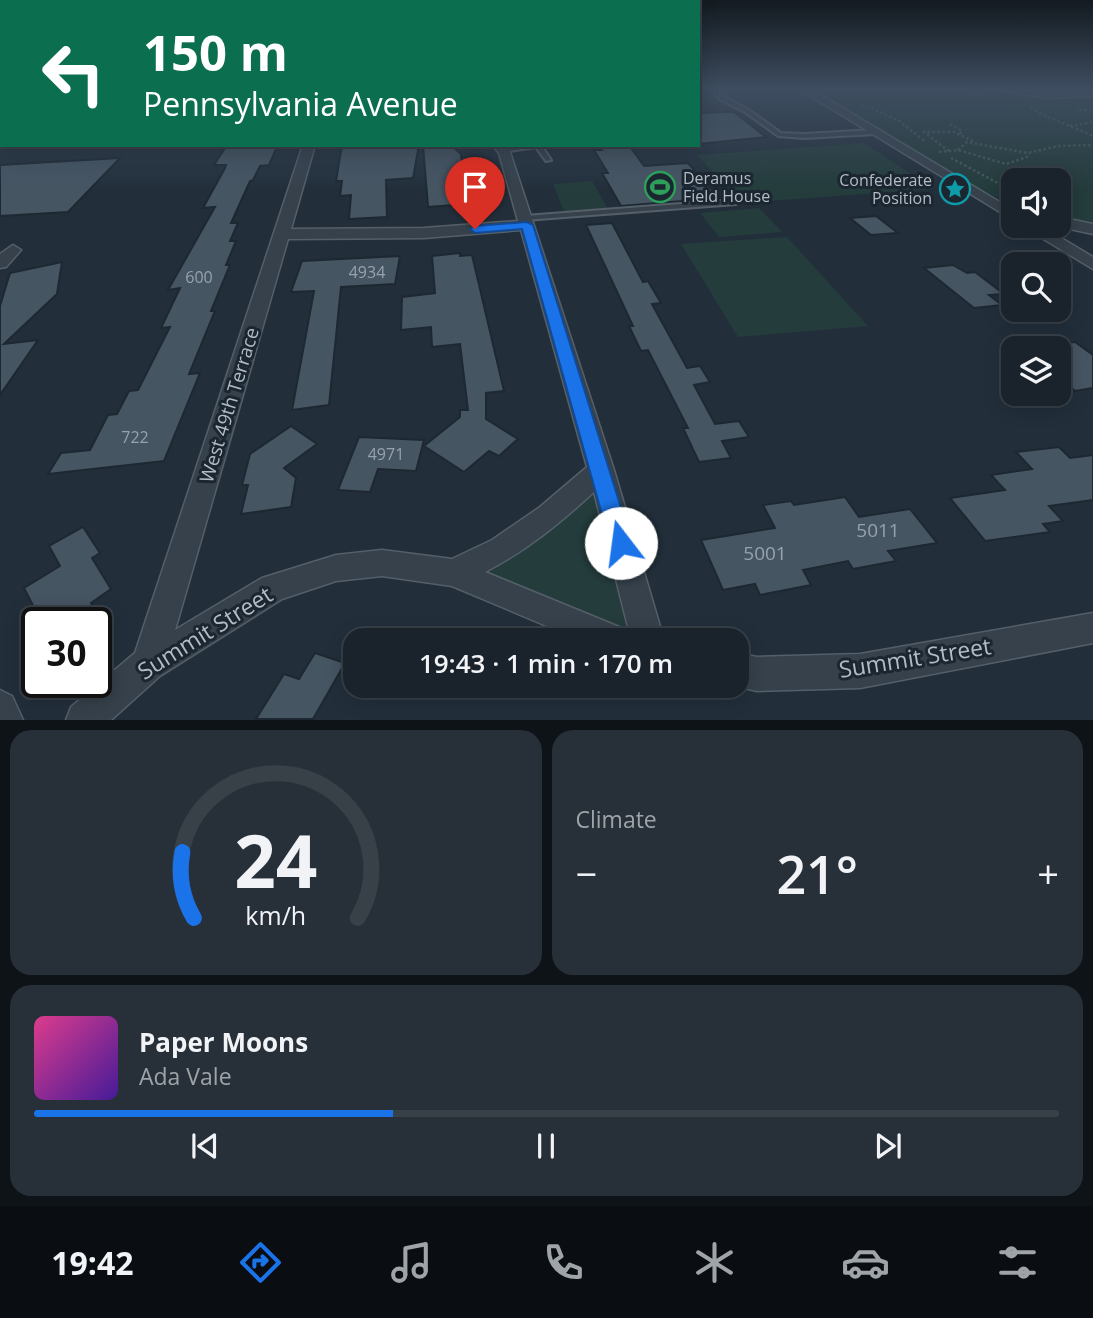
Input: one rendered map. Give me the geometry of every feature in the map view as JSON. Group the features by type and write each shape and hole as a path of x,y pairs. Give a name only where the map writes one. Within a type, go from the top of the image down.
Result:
{"street":[{"path":"859,123 1001,208"},
{"name":"West 49th Terrace","path":"148,664 308,147"},
{"path":"500,148 526,222 601,470 645,628"},
{"path":"993,203 1001,205"},
{"path":"282,234 424,233 526,222"},
{"path":"1071,224 1090,227"},
{"path":"1090,227 1060,231 1052,239 1093,264"},
{"path":"0,263 13,250"},
{"path":"454,573 502,549 550,515 601,470"},
{"name":"Summit Street","path":"84,719 148,664 273,588 336,568 382,563 454,573 588,628"},
{"name":"Summit Street","path":"749,672 860,671 1093,628"},
{"path":"0,708 5,719"}],"lane":[{"path":"763,123 780,135 875,132"},
{"path":"539,147 548,160"},
{"path":"526,222 733,202"}],"path":[{"path":"901,123 940,152 1001,185"},
{"path":"1060,123 1093,136"},
{"path":"1068,126 1089,123"},
{"path":"950,124 962,131 960,134"},
{"path":"950,151 925,132 940,130 960,134 974,142"},
{"path":"958,150 967,142 1028,153 1058,146 1093,145"},
{"path":"940,152 958,150 1006,164 1027,157 1028,153"}],"green space":[{"path":"869,123 1093,123 1093,226 1071,221 1071,168 1001,168 1001,199 981,190"},
{"path":"864,143 934,189 741,203 697,155"},
{"path":"592,181 608,209 565,213 553,184"},
{"path":"759,208 782,232 719,237 700,213"},
{"path":"787,237 868,326 738,337 681,244"},
{"path":"589,490 600,492 633,628 617,628 488,578 482,571"}],"building":[{"path":"700,123 748,123 766,137 700,144"},
{"path":"226,147 277,147 269,165 260,166 250,181 231,223 238,223 230,241 236,241 226,265 230,265 211,311 215,311 189,374 200,373 164,461 48,474 61,453 90,450 108,415 117,414 129,391 138,390 170,327 161,328 180,288 168,290 215,207 203,208 226,165 214,165"},
{"path":"342,147 419,147 413,178 386,180 387,217 349,219 351,195 340,196 342,181 336,181"},
{"path":"423,147 453,147 461,154 467,204 428,207"},
{"name":"Deramus Field House","path":"600,147 630,147 644,166 688,163 720,198 621,206 602,173 608,173 594,150 602,150"},
{"path":"120,158 68,212 0,216 0,165"},
{"path":"876,216 898,233 871,235 850,218"},
{"path":"612,223 643,282 648,281 661,303 652,304 687,368 700,366 710,382 694,385 715,424 739,421 749,437 722,441 731,458 699,462 683,428 688,428 648,350 641,351 629,326 633,326 586,225"},
{"path":"460,253 460,256 472,255 504,391 486,393 486,419 518,439 499,456 489,451 464,472 424,446 460,417 460,410 468,410 460,344 432,347 431,327 401,330 402,297 435,293 432,256"},
{"path":"400,256 395,284 341,287 329,405 292,410 314,291 291,292 302,261"},
{"path":"62,262 57,294 4,344 38,340 0,395 0,306 10,273"},
{"path":"953,265 967,273 975,272 1001,292 1001,294 989,295 1001,305 974,308 924,268"},
{"path":"1071,342 1075,342 1093,355 1093,388 1075,391 1071,388"},
{"path":"291,426 317,444 284,468 296,478 291,507 241,514 248,485 242,485 250,454"},
{"path":"359,437 424,440 416,471 378,469 370,492 338,490"},
{"path":"1059,447 1070,458 1093,455 1093,500 1049,506 1063,521 1043,524 1050,532 985,541 950,498 1005,490 991,475 1032,469 1016,452"},
{"path":"845,497 859,517 910,509 937,543 888,551 896,561 853,569 848,561 803,570 811,585 760,595 755,584 723,590 701,540 775,528 763,505 791,501 794,505"},
{"path":"83,527 100,553 92,558 111,589 91,603 93,607 34,607 24,588 60,566 49,546"},
{"path":"315,653 343,662 313,719 256,719 284,674 299,679"}],"place":[{"name":"Deramus Field House","path":"660,187"},
{"name":"Confederate Position","path":"955,189"}],"route":[{"path":"475,229 527,225 621,543"}]}
